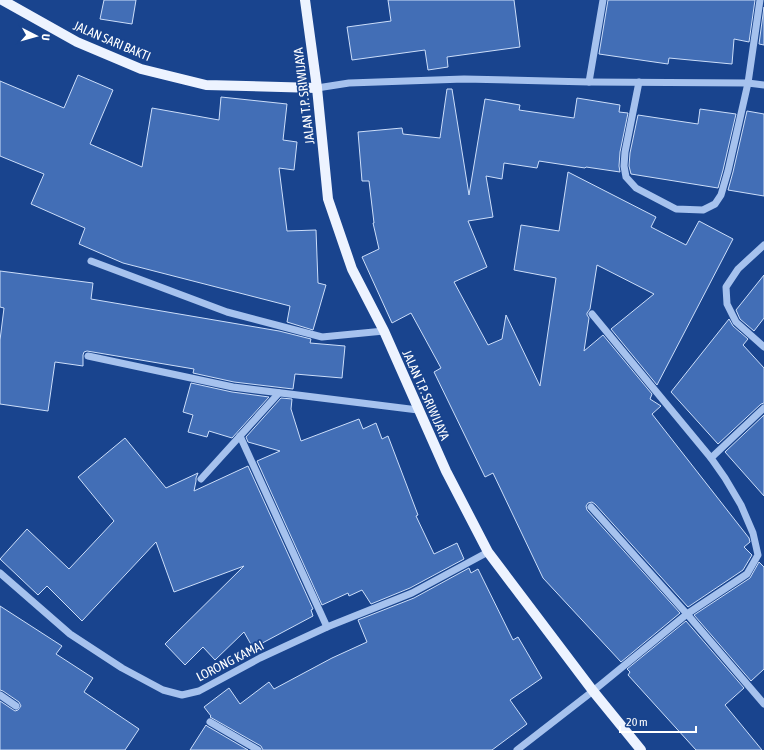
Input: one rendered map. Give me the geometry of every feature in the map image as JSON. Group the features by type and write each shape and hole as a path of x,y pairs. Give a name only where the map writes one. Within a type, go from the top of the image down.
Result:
{"main road":[{"name":"JALAN SARI BAKTI","path":"2,0 76,42 141,70 206,85 317,88"},
{"name":"JALAN T.P. SRIWIJAYA","path":"305,0 317,88 328,199 352,269 384,331 446,471 488,552 593,691 641,750"}],"street":[{"path":"589,82 603,0"},
{"path":"639,82 625,152 624,166 626,177 636,188 676,209 703,210 715,204 721,195 728,171 748,83 760,0"},
{"path":"317,88 349,83 464,79 589,82 748,83 764,85"},
{"path":"764,245 738,269 726,287 727,304 736,322 764,347"},
{"path":"91,261 227,312 322,337 384,331"},
{"path":"517,750 593,691 687,614 746,574 758,555 753,533 741,505 725,478 711,458 592,314"},
{"path":"88,356 233,387 418,410"},
{"path":"201,479 279,393"},
{"path":"711,458 764,408"},
{"path":"240,436 327,627"},
{"path":"591,507 687,614 764,704"},
{"name":"LORONG KAMAI","path":"0,573 70,634 122,668 163,690 182,694 199,691 260,658 327,627 412,593 488,552"},
{"path":"0,694 16,706"},
{"path":"210,722 258,750"}],"building":[{"path":"104,0 136,0 132,24 100,19"},
{"path":"388,0 514,0 520,47 447,57 448,67 428,70 425,50 352,60 347,27 391,21"},
{"path":"608,0 755,0 749,42 734,39 732,64 669,58 668,64 599,54"},
{"path":"764,7 764,45 759,44"},
{"path":"78,75 113,90 90,144 142,167 152,108 219,120 221,97 287,104 283,140 297,142 294,170 279,168 287,231 316,230 318,283 326,285 313,330 287,322 290,306 123,263 79,244 85,228 31,204 44,174 0,156 0,81 64,108"},
{"path":"447,89 452,89 469,195 485,99 520,105 519,110 574,118 577,98 620,105 619,112 628,113 620,152 620,172 539,161 537,168 504,163 502,179 486,176 493,217 468,221 487,267 454,282 488,345 502,339 506,315 540,386 556,278 514,270 521,225 559,231 568,172 656,217 651,227 686,245 699,221 733,239 657,385 611,329 654,294 597,265 590,309 587,313 589,318 584,351 603,335 652,394 650,399 661,406 652,414 749,538 750,542 744,547 752,555 743,570 688,607 595,504 592,502 588,503 586,506 587,510 680,613 621,662 543,578 493,473 485,477 434,372 441,368 411,313 392,323 362,257 379,249 373,223 369,181 362,181 358,132 402,128 403,134 440,138"},
{"path":"700,109 736,114 718,188 631,174 629,166 630,153 638,115 698,124"},
{"path":"747,111 764,114 764,196 728,190"},
{"path":"0,271 93,283 91,299 279,331 311,339 310,343 345,346 342,378 295,374 293,389 234,382 193,373 194,369 87,351 84,352 83,355 83,366 55,362 48,411 0,404 0,340 4,308 0,307"},
{"path":"764,275 764,318 754,331 740,319 736,310"},
{"path":"729,319 733,326 748,339 743,345 764,368 764,403 761,404 718,444 671,392"},
{"path":"191,383 232,392 269,397 232,438 209,431 207,437 188,432 193,415 183,412"},
{"path":"281,398 292,399 291,409 301,441 359,419 363,429 376,423 382,439 388,436 418,515 416,516 434,554 457,543 464,559 410,588 371,604 362,590 349,596 348,593 322,605 257,461 280,451 248,442 246,437"},
{"path":"764,415 764,496 725,452"},
{"path":"125,438 166,488 198,473 194,491 248,466 313,609 311,610 313,616 253,648 244,632 215,660 203,647 185,665 165,644 244,566 174,592 156,542 82,621 47,586 38,595 0,559 27,529 69,569 114,521 78,477"},
{"path":"759,562 764,567 764,669 751,681 694,615 750,578"},
{"path":"469,568 471,573 478,569 513,640 518,637 542,678 510,700 527,724 492,750 263,750 261,746 210,717 211,716 204,707 229,688 240,704 269,682 274,689 332,658 367,642 358,620 414,598"},
{"path":"0,606 62,646 56,654 93,678 84,692 139,729 125,750 0,750 0,701 15,711 21,706 19,702 0,690"},
{"path":"686,621 744,688 725,705 762,750 696,750 628,675 630,672 627,669"},
{"path":"206,725 207,726 248,750 190,750"}]}
